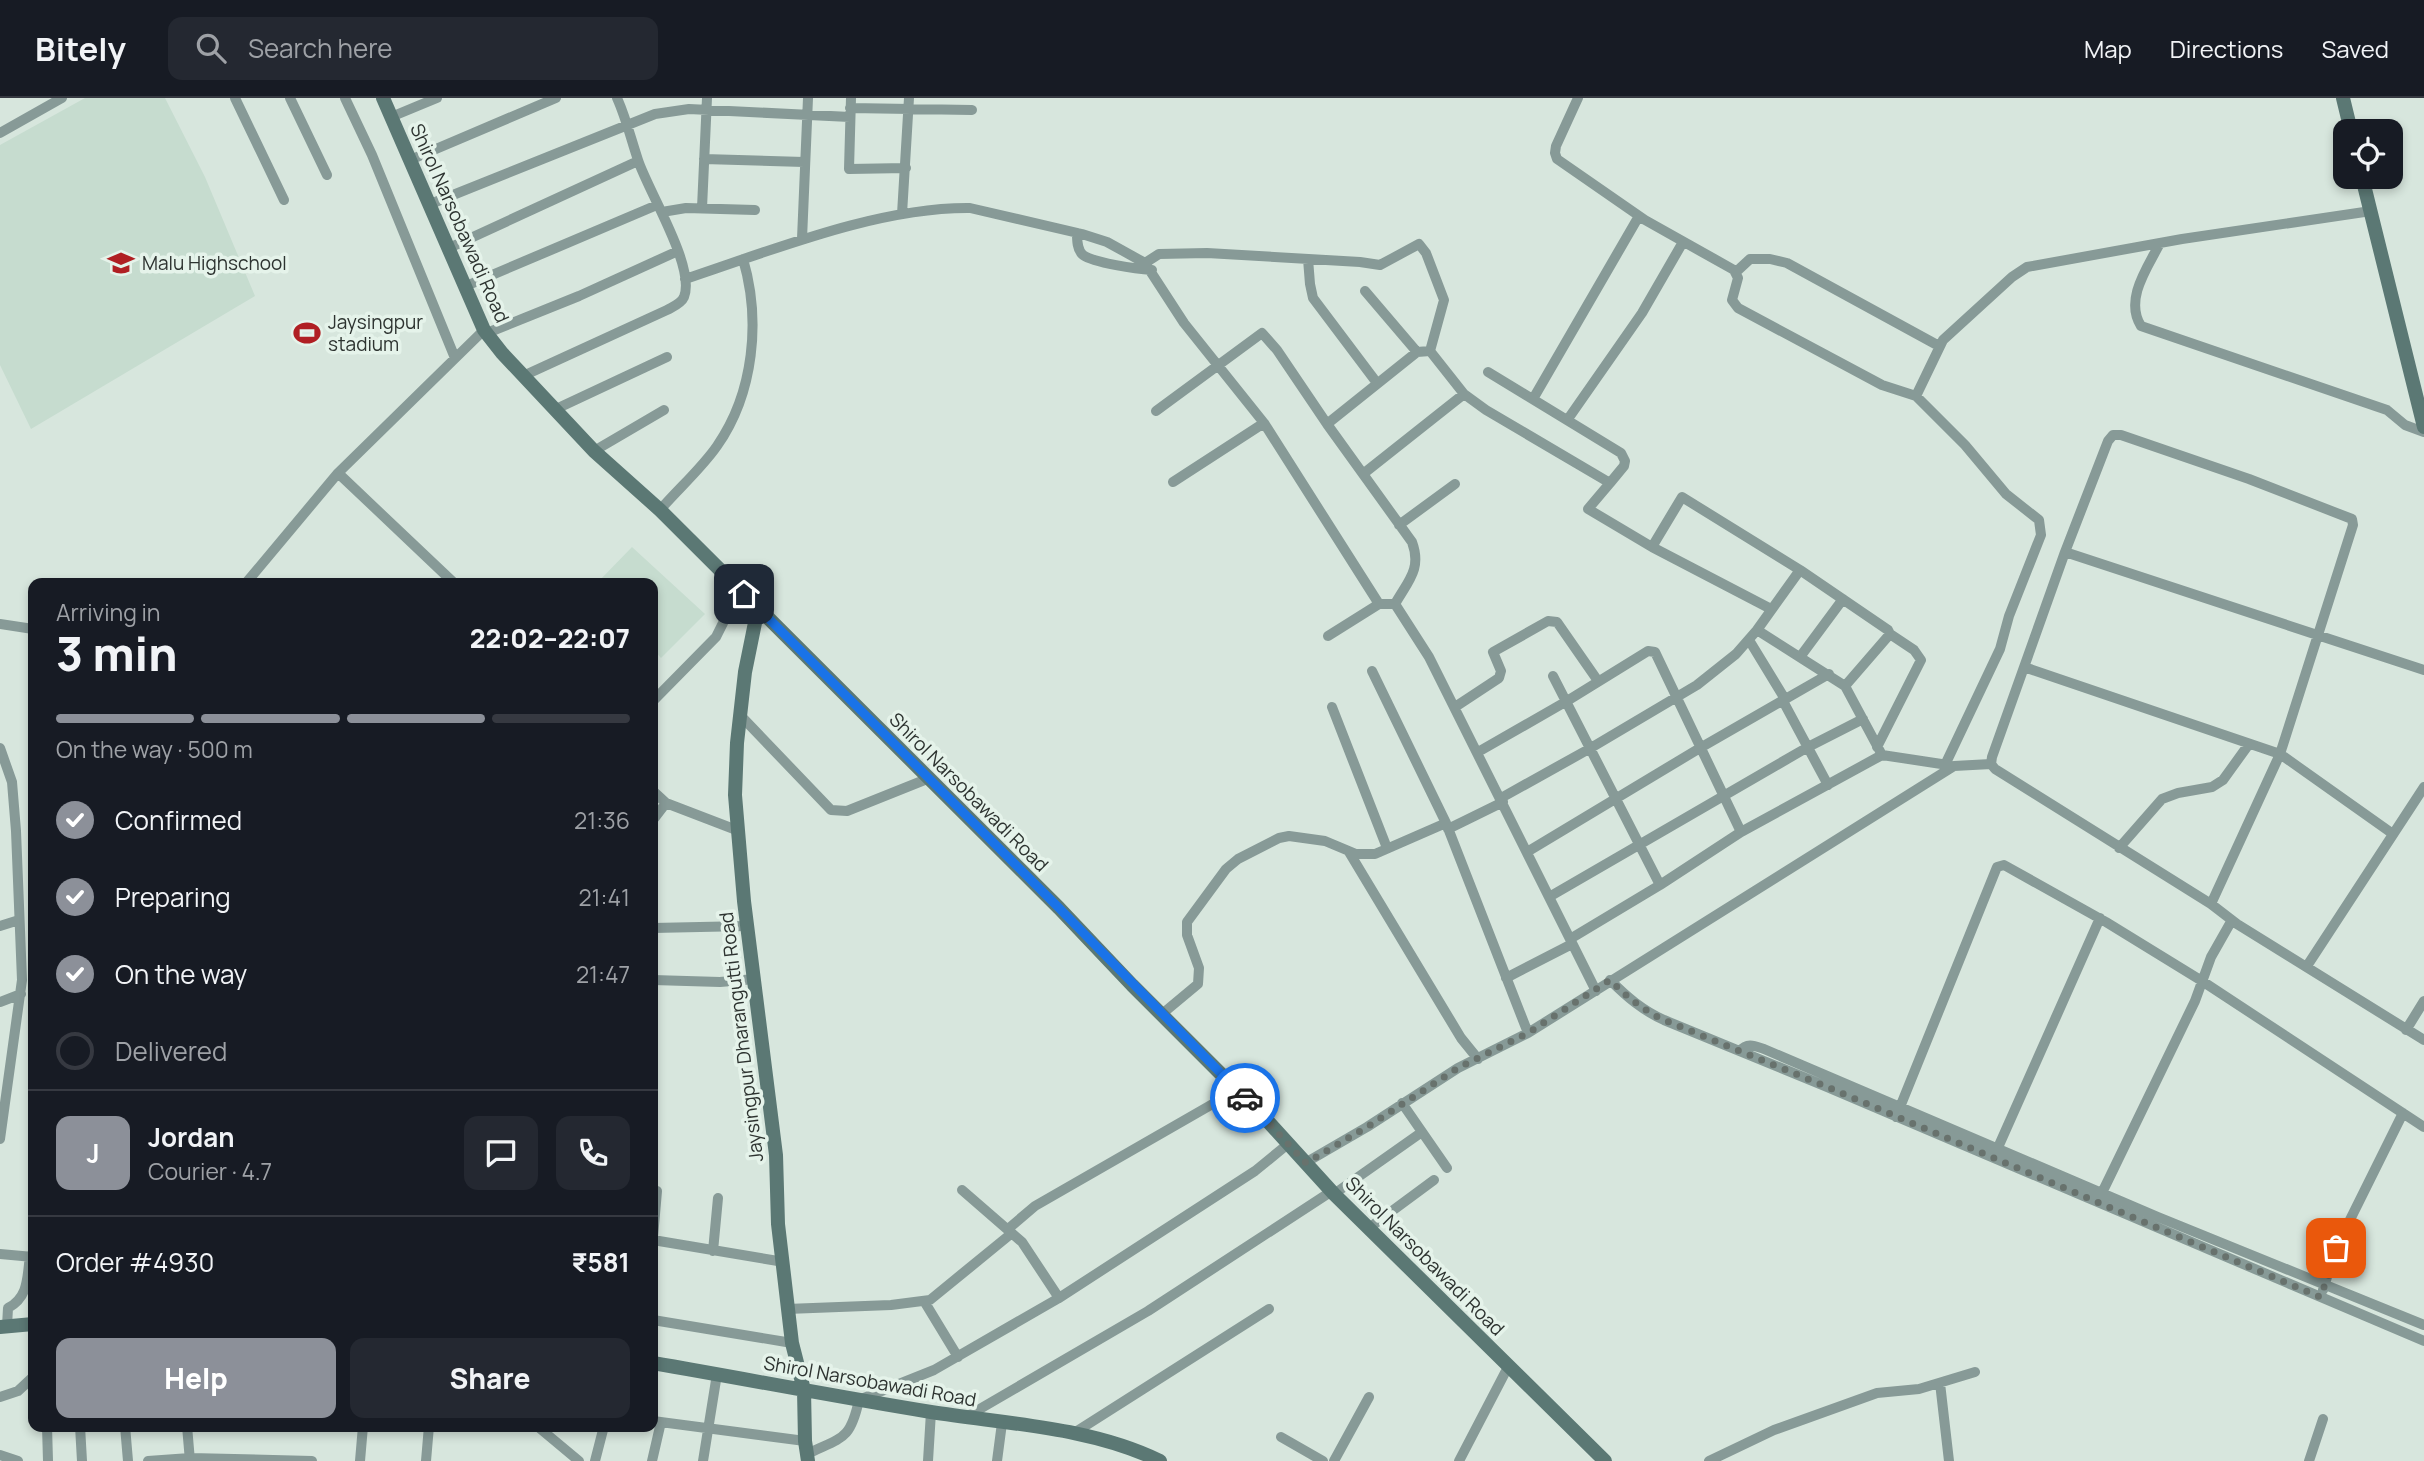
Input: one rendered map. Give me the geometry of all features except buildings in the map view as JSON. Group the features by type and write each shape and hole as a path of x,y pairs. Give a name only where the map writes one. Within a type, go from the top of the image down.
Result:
{"main road":[{"name":"Shirol Narsobawadi Road","path":"383,98 485,332 523,376 594,451 660,510 1059,908 1333,1192 1605,1461"},
{"path":"2343,98 2348,119"},
{"path":"2365,189 2424,429"},
{"name":"Jaysingpur Dharangutti Road","path":"758,608 745,672 735,795 747,926 776,1155 778,1224 787,1310 804,1390 806,1455"},
{"path":"4,1326 28,1324"},
{"name":"Shirol Narsobawadi Road","path":"658,1364 930,1412 1074,1433 1135,1457 1160,1461"}],"street":[{"path":"0,133 62,98"},
{"path":"235,98 284,200"},
{"path":"290,98 327,175"},
{"path":"345,98 372,155 455,358"},
{"path":"391,117 437,98"},
{"path":"410,160 556,98"},
{"path":"523,376 678,304 684,298 685,279 678,251 638,161 628,123 617,98"},
{"path":"702,208 707,98"},
{"path":"802,239 807,98"},
{"path":"1306,1163 1458,1068 1528,1033 1596,991 1775,880 1950,765 2000,649 2009,616 2042,529 2039,520 2006,494 1965,444 1916,396 1882,384 1738,308 1732,300 1738,278 1736,272 1639,216 1558,159 1556,146 1578,98"},
{"path":"428,205 655,114 689,109 807,115 909,103 972,110"},
{"path":"902,214 909,103"},
{"path":"850,108 849,169 906,169"},
{"path":"704,159 804,162"},
{"path":"449,248 638,161"},
{"path":"466,286 659,208 755,210"},
{"path":"685,279 802,239 925,209 971,208 1077,233 1107,243 1149,267 1184,323 1264,423 1379,604"},
{"path":"1916,396 1939,346 1951,331 2020,270 2039,264 2161,243 2371,211"},
{"path":"1533,399 1639,216"},
{"path":"1077,233 1079,250 1085,257 1131,268 1149,267 1159,254 1207,253 1380,265 1419,244 1426,253 1444,300 1430,351"},
{"path":"1568,419 1642,313 1683,242"},
{"path":"2161,243 2137,289 2136,313 2141,326 2387,410 2405,425 2424,429"},
{"path":"253,578 338,473 485,332 579,296 678,251"},
{"path":"1736,272 1750,258 1787,263 1939,346"},
{"path":"660,510 717,447 738,408 750,367 750,287 743,259"},
{"path":"1308,259 1313,298 1377,383"},
{"path":"1365,291 1417,352"},
{"path":"1156,411 1262,333 1277,350 1412,542 1417,559 1395,604"},
{"path":"1430,351 1464,394 1486,410 1610,483"},
{"path":"1327,424 1417,352 1430,351"},
{"path":"556,409 667,358"},
{"path":"1488,372 1568,419 1624,457 1624,466 1588,509 1652,547 1771,609"},
{"path":"1363,474 1464,394"},
{"path":"594,451 664,410"},
{"path":"1173,482 1264,423"},
{"path":"2211,904 2280,754 2353,525 2352,519 2120,435 2113,435 2108,441 2065,552 1991,764 2424,1041"},
{"path":"338,473 449,578"},
{"path":"1399,525 1455,484"},
{"path":"1506,978 1571,942 1741,832 1828,785 1880,751 1921,660 1914,650 1843,599 1682,498 1652,547"},
{"path":"2065,552 2424,670"},
{"path":"1162,1014 1198,984 1199,968 1186,928 1190,918 1226,869 1251,852 1289,836 1325,841 1356,855 1375,853 1447,826 1502,800 1697,685 1749,639 1800,570"},
{"path":"658,696 716,637 723,623 731,581"},
{"path":"1800,657 1843,599"},
{"path":"1328,636 1379,604 1395,604"},
{"path":"1395,604 1429,657 1455,707 1596,991"},
{"path":"1455,707 1499,678 1501,671 1493,652 1548,621 1557,622 1598,681"},
{"path":"0,624 28,628"},
{"path":"1757,630 1845,686 1880,751"},
{"path":"1845,686 1891,634"},
{"path":"1749,639 1828,785"},
{"path":"1478,752 1567,701 1647,650 1652,650 1741,832"},
{"path":"2024,667 2280,754 2393,834"},
{"path":"1372,671 1447,826 1528,1033"},
{"path":"1527,852 1829,674"},
{"path":"1553,676 1660,885"},
{"path":"1332,707 1387,848"},
{"path":"740,715 831,810 836,812 847,811 927,779"},
{"path":"1549,897 1808,747 1863,719"},
{"path":"2119,848 2162,799 2178,793 2212,787 2223,780 2249,744"},
{"path":"1880,751 1950,765 1991,764"},
{"path":"0,1139 21,995 12,782 1,752"},
{"path":"2307,965 2424,788"},
{"path":"658,796 666,803 739,831"},
{"path":"658,813 666,803"},
{"path":"1349,852 1461,1038 1478,1059"},
{"path":"1898,1112 1997,867 2004,864 2100,918 2202,981 2424,1127"},
{"path":"1993,1158 2100,918"},
{"path":"0,926 19,920"},
{"path":"2100,1198 2195,1001 2211,957 2232,920"},
{"path":"658,928 747,926"},
{"path":"658,980 720,982 755,979"},
{"path":"1610,980 1647,1012 1898,1112 1998,1147 2100,1198"},
{"path":"0,1002 21,995"},
{"path":"2406,1030 2424,1001"},
{"path":"787,1310 924,1301 940,1293 1034,1206 1237,1090"},
{"path":"1402,1104 1447,1168"},
{"path":"1898,1112 1993,1158 2424,1325"},
{"path":"2320,1297 2336,1248 2403,1113"},
{"path":"966,1417 1148,1311 1422,1132"},
{"path":"658,1422 709,1430 806,1455 849,1431 859,1400 913,1379 958,1357 1059,1298 1255,1171 1288,1144"},
{"path":"1370,1228 1434,1180"},
{"path":"962,1190 1022,1242 1059,1298"},
{"path":"713,1251 718,1198"},
{"path":"658,1239 784,1262"},
{"path":"2212,1245 2320,1297 2424,1341"},
{"path":"0,1254 28,1256"},
{"path":"4,1326 8,1308 20,1300 25,1292 28,1277"},
{"path":"924,1301 958,1357"},
{"path":"1074,1433 1269,1309"},
{"path":"658,1321 792,1343"},
{"path":"1459,1461 1508,1367"},
{"path":"1709,1461 1774,1430 1877,1393 1919,1389 1975,1372"},
{"path":"703,1461 717,1374"},
{"path":"0,1397 18,1391 28,1382"},
{"path":"1940,1382 1950,1461"},
{"path":"1334,1461 1369,1397"},
{"path":"928,1461 930,1412"},
{"path":"2309,1461 2323,1419"},
{"path":"997,1461 1002,1423"},
{"path":"47,1432 48,1461"},
{"path":"80,1432 82,1461"},
{"path":"126,1432 128,1461"},
{"path":"188,1432 190,1459"},
{"path":"360,1461 362,1432"},
{"path":"426,1461 428,1432"},
{"path":"544,1432 579,1461"},
{"path":"595,1461 602,1432"},
{"path":"652,1461 656,1432"},
{"path":"1281,1437 1323,1461"},
{"path":"0,1455 18,1461"},
{"path":"148,1461 312,1461"}],"shaded area":[{"name":"Malu Highschool","path":"85,98 165,98 205,177 255,296 31,429 0,365 0,145"},
{"path":"632,547 705,614 661,658 658,655 658,578 602,578"}],"way so far":[{"path":"1245,1098 1306,1163 1458,1068 1528,1033 1610,980 1632,1001 1664,1020 2320,1297 2336,1248"}],"place":[{"name":"Malu Highschool","path":"121,263"},
{"name":"Jaysingpur stadium","path":"307,333"}],"route":[{"path":"744,594 1245,1098"}]}
